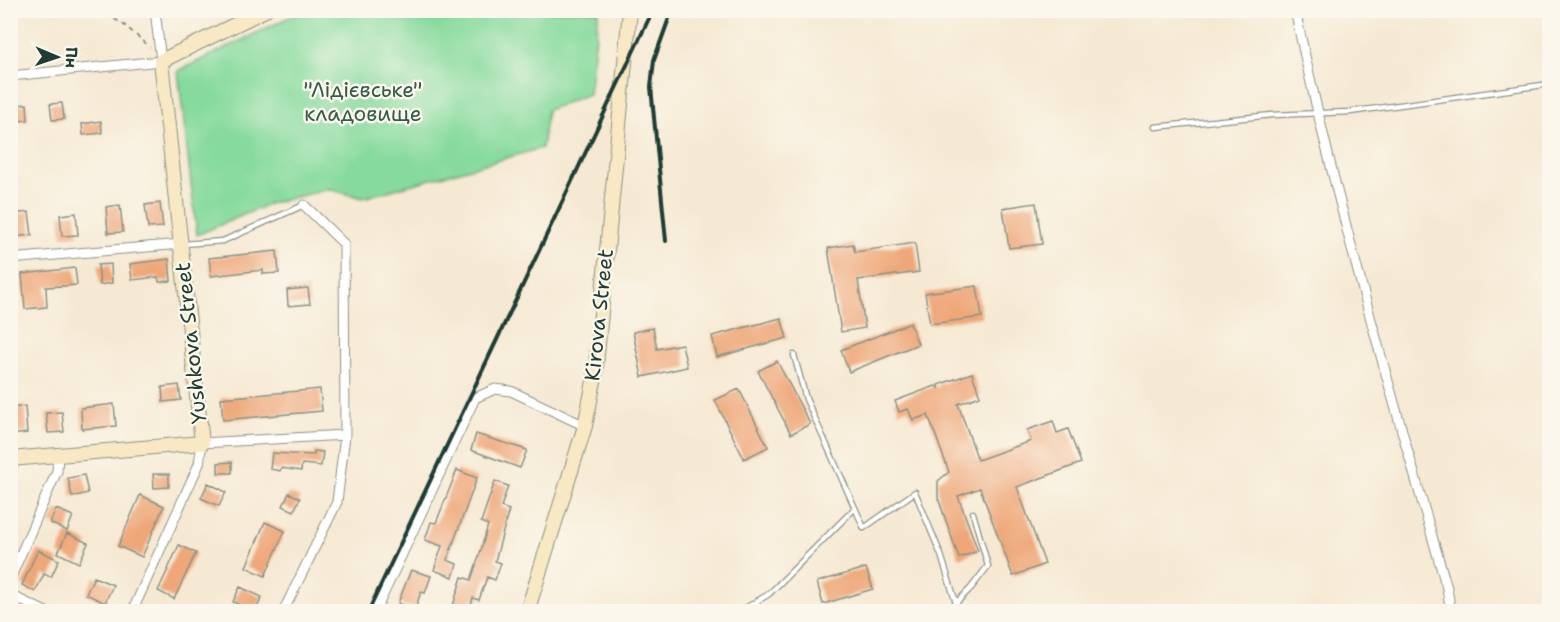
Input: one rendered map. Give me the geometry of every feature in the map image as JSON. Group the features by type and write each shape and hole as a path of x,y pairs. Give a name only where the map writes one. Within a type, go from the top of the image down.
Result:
{"main road":[{"path":"161,61 265,10"},
{"name":"Kirova Street","path":"527,612 585,426 595,376 630,10"},
{"name":"Yushkova Street","path":"161,61 202,443"},
{"path":"10,459 202,443"}],"street":[{"path":"10,76 161,61 156,10"},
{"path":"1295,10 1322,137 1385,372 1447,588 1450,612"},
{"path":"283,612 337,502 345,435 344,244 304,205"},
{"path":"10,259 180,244"},
{"path":"375,612 475,398 495,389 511,391 585,426"},
{"path":"202,443 345,435"},
{"name":"Yushkova Street","path":"132,612 199,464 202,443"},
{"path":"10,579 57,471 58,456"},
{"path":"10,595 46,612"}],"lane":[{"path":"1155,127 1272,115 1350,112 1550,84"},
{"path":"180,244 223,241 304,205"},
{"path":"794,355 806,399 864,528 915,492 941,555 956,603"},
{"path":"739,612 769,594 855,508"},
{"path":"947,612 988,566 974,513"}],"path":[{"path":"99,10 123,24 161,61"}],"green space":[{"name":"\"Лідієвське\" кладовище","path":"302,11 599,11 589,94 547,110 542,148 363,198 329,189 271,203 197,235 178,71"}],"building":[{"path":"62,103 64,119 52,120 50,104"},
{"path":"27,104 28,120 17,121 15,105"},
{"path":"101,121 102,133 83,135 82,124"},
{"path":"160,203 163,227 148,228 145,205"},
{"path":"1036,203 1042,244 1009,248 1003,208"},
{"path":"120,205 123,232 108,233 106,207"},
{"path":"29,212 32,235 13,237 11,214"},
{"path":"76,213 78,235 62,236 60,215"},
{"path":"915,243 919,272 858,280 865,328 841,332 828,248 853,244 855,252"},
{"path":"277,251 279,273 263,274 263,270 211,276 209,258"},
{"path":"169,259 171,281 159,282 158,277 132,280 130,264"},
{"path":"111,264 112,283 100,285 98,265"},
{"path":"75,268 77,285 46,287 47,307 25,309 22,274"},
{"path":"977,286 982,317 930,324 925,293"},
{"path":"308,288 310,304 288,306 287,290"},
{"path":"781,318 787,338 717,357 712,336"},
{"path":"910,323 918,344 849,372 841,350"},
{"path":"653,328 657,349 682,344 687,367 642,377 633,332"},
{"path":"777,361 810,424 791,434 758,371"},
{"path":"972,373 980,396 958,404 978,460 1031,441 1027,430 1053,421 1057,433 1068,429 1081,463 1017,487 1045,564 1013,576 980,488 958,496 978,551 959,558 938,498 938,481 949,472 928,415 913,420 908,409 899,412 895,401 935,386 939,388 938,385"},
{"path":"179,385 181,400 163,402 162,387"},
{"path":"320,389 322,411 223,420 221,398"},
{"path":"739,389 768,447 744,459 715,400"},
{"path":"114,404 116,426 82,429 81,408"},
{"path":"25,406 27,433 12,435 10,408"},
{"path":"62,412 64,432 48,433 46,413"},
{"path":"476,434 527,450 520,468 471,450"},
{"path":"314,451 323,452 321,466 302,464 301,471 270,469 272,453 314,455"},
{"path":"232,462 232,473 218,473 218,463"},
{"path":"457,470 477,478 447,560 457,564 453,577 434,570 442,546 425,540 431,522 436,523"},
{"path":"153,474 169,474 169,487 154,488"},
{"path":"84,475 88,493 72,497 68,478"},
{"path":"495,481 508,486 501,507 509,510 495,561 501,563 495,580 487,577 479,600 473,598 469,612 451,612 462,577 471,580 488,525 481,522"},
{"path":"208,483 226,492 219,506 201,498"},
{"path":"289,493 300,498 294,511 283,506"},
{"path":"140,495 164,506 142,557 118,546"},
{"path":"56,509 73,516 67,531 50,523"},
{"path":"265,522 285,531 265,576 246,567"},
{"path":"67,533 88,543 79,563 58,553"},
{"path":"179,545 196,553 174,599 158,591"},
{"path":"38,550 59,560 51,577 44,574 35,592 22,585"},
{"path":"866,568 873,589 823,604 817,582"},
{"path":"411,570 431,576 425,593 421,592 415,609 398,603"},
{"path":"94,577 113,585 105,603 86,594"},
{"path":"240,587 262,597 255,612 233,602"}],"railway":[{"path":"368,612 653,10"},
{"path":"666,241 651,87 654,60 672,10"}]}
